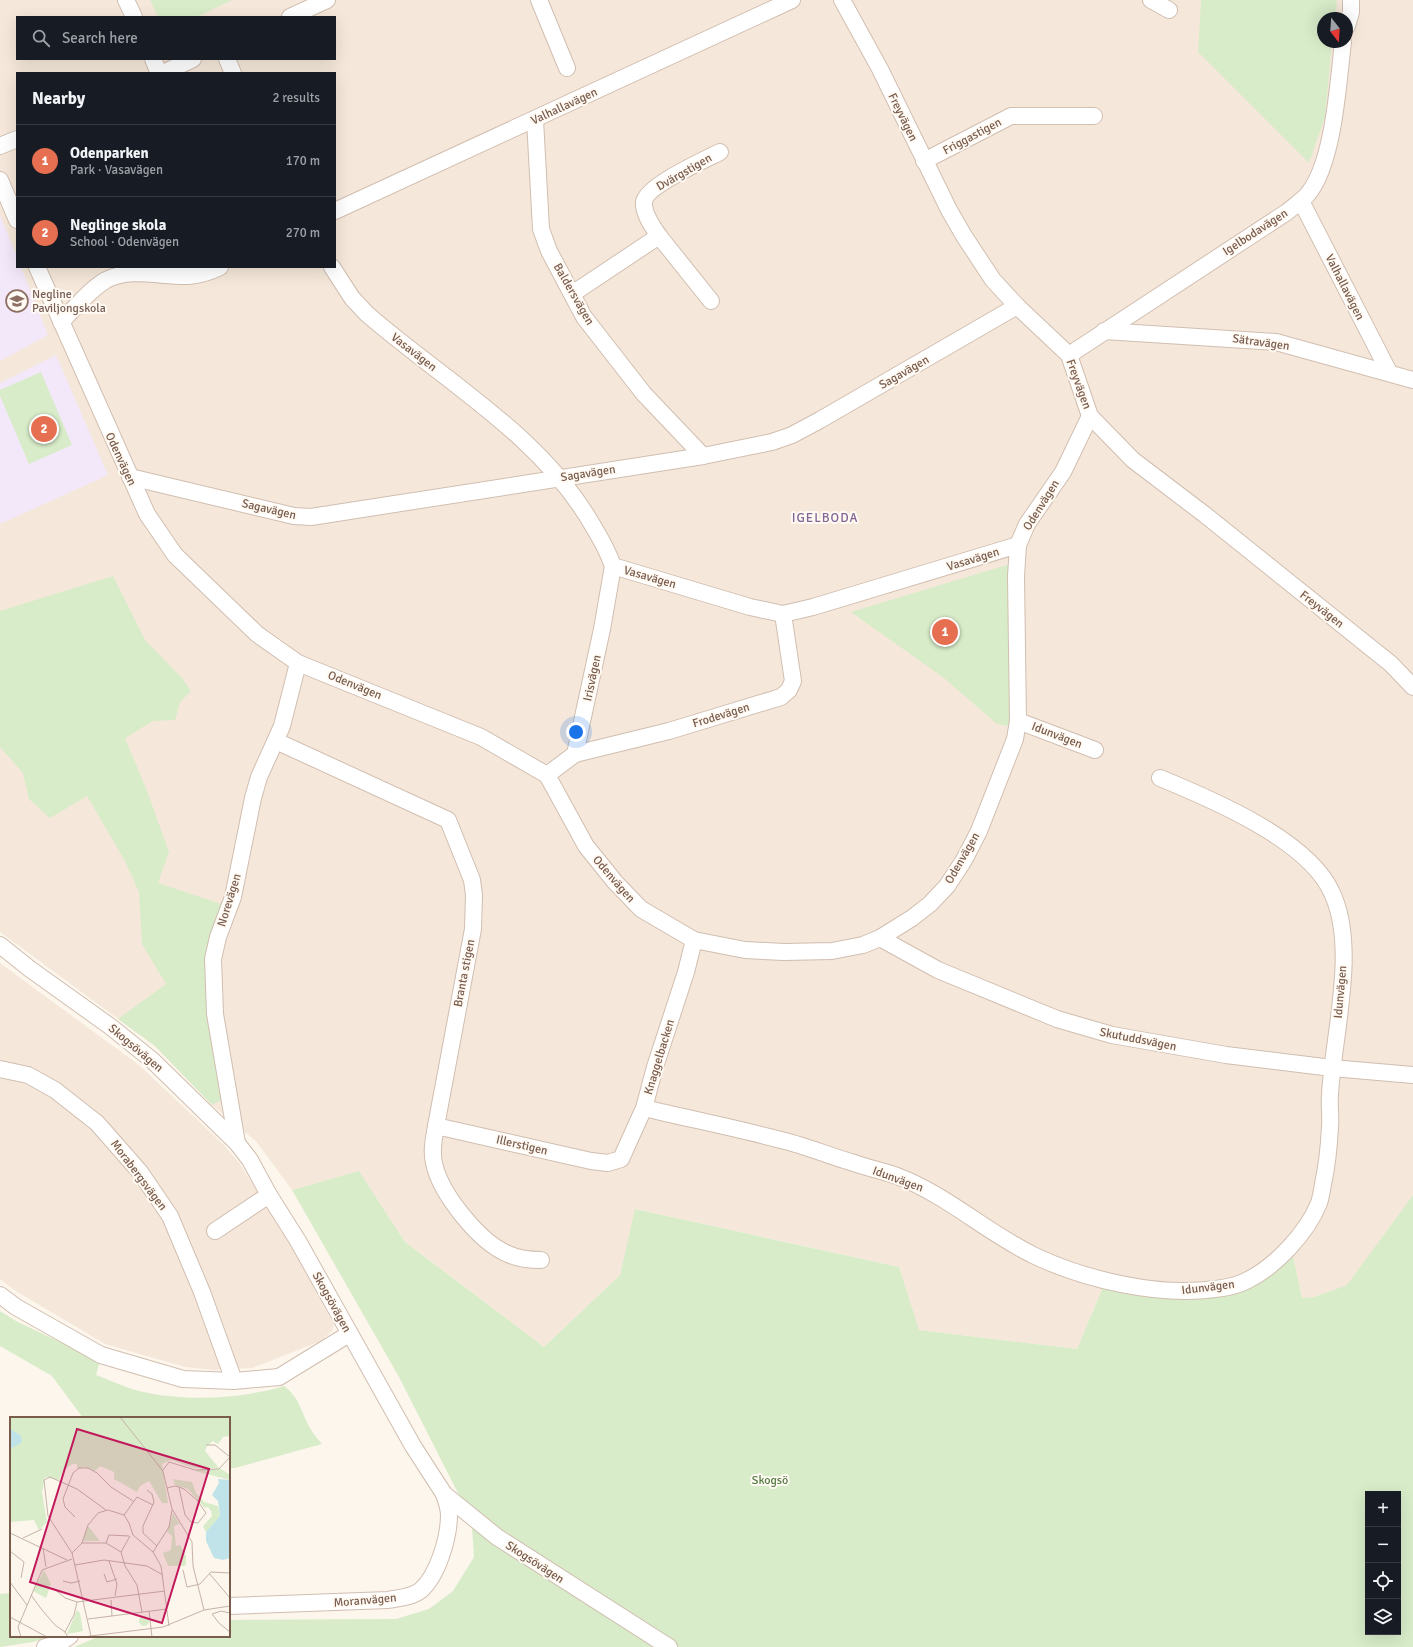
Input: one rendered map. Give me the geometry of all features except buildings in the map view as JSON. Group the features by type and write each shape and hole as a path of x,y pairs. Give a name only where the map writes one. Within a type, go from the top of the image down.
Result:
{"street":[{"path":"126,0 134,16"},
{"path":"292,16 327,0"},
{"path":"539,0 567,68"},
{"name":"Valhallavägen","path":"336,211 536,120 792,0"},
{"name":"Freyvägen","path":"842,0 880,69 949,210 980,262 1017,306 1068,355 1090,416 1133,460 1204,514 1391,664 1413,687"},
{"path":"1150,0 1168,10"},
{"path":"1351,0 1351,12"},
{"name":"Igelbodavägen","path":"1068,355 1301,201 1315,184 1325,158 1332,132 1342,48"},
{"path":"153,60 159,72"},
{"path":"165,72 191,60"},
{"path":"227,60 233,72"},
{"name":"Friggastigen","path":"924,161 1011,116 1094,116"},
{"name":"Baldersvägen","path":"536,120 540,229 549,251 584,317 644,394 703,456"},
{"path":"0,146 16,139"},
{"name":"Dvärgstigen","path":"711,302 659,236 646,214 644,202 650,192 686,169 720,152"},
{"path":"0,180 16,218"},
{"name":"Valhallavägen","path":"1301,201 1389,372"},
{"path":"572,294 659,236"},
{"name":"Odenvägen","path":"37,268 147,514 175,554 257,634 298,663 480,737 547,775 586,846 615,882 641,909 694,940 745,950 808,952 840,950 863,945 880,938 912,918 930,904 947,886 964,860 979,831 1015,738 1018,721 1016,576 1018,545 1027,524 1063,472 1090,416"},
{"path":"61,322 94,289 106,280 120,275 188,276 208,272 218,268"},
{"name":"Vasavägen","path":"333,268 348,293 367,314 526,442 559,477 580,503 608,553 613,566 750,607 782,614 813,607 1018,545"},
{"name":"Sagavägen","path":"130,477 294,516 311,517 559,477 703,456 772,442 792,435 1017,306"},
{"name":"Sätravägen","path":"1104,332 1276,342 1389,372 1413,380"},
{"name":"Irisvägen","path":"575,754 602,629 613,566"},
{"name":"Frodevägen","path":"575,754 669,731 781,697 789,690 793,681 782,614"},
{"name":"Norevägen","path":"237,1143 214,1014 213,959 218,937 233,897 253,798 259,777 276,740 289,704 298,663"},
{"name":"Idunvägen","path":"1018,721 1095,750"},
{"name":"Branta stigen","path":"276,740 448,820 472,880 474,895 472,929 432,1148 434,1164 452,1200 475,1231 506,1254 525,1260 541,1260"},
{"path":"547,775 575,754"},
{"name":"Idunvägen","path":"644,1108 783,1140 896,1176 935,1193 1035,1256 1080,1273 1144,1288 1182,1292 1218,1289 1244,1282 1267,1268 1290,1248 1306,1226 1319,1203 1326,1170 1330,1126 1332,1068 1342,979 1343,941 1340,920 1333,893 1320,872 1293,848 1224,805 1160,778"},
{"name":"Skutuddsvägen","path":"880,938 938,970 1071,1023 1112,1035 1179,1047 1332,1068 1413,1075"},
{"name":"Knaggelbacken","path":"608,1163 621,1159 644,1108 655,1067 686,972 694,940"},
{"name":"Skogsövägen","path":"0,945 30,969 111,1026 152,1060 237,1143 250,1160 298,1241 413,1446 444,1494 497,1537 669,1647"},
{"name":"Morabergsvägen","path":"0,1069 28,1075 55,1090 97,1123 140,1172 170,1216 202,1292 234,1381"},
{"name":"Illerstigen","path":"436,1126 592,1161 608,1163"},
{"path":"215,1231 269,1194"},
{"path":"0,1295 16,1307 101,1355 184,1378 234,1381 279,1377 349,1334"},
{"name":"Moranvägen","path":"230,1606 388,1600 407,1596 420,1590 437,1566 443,1550 449,1514 444,1494"},
{"path":"45,1647 58,1644 68,1637"}],"shaded area":[{"name":"IGELBODA","path":"0,0 1413,0 1413,1195 1348,1285 1314,1297 1302,1298 1293,1256 1271,1275 1217,1296 1182,1299 1141,1295 1103,1287 1077,1349 918,1330 899,1267 636,1209 620,1275 544,1347 405,1242 359,1171 292,1190 256,1141 212,1105 155,1046 0,932"},
{"name":"Negline Paviljongskola","path":"0,215 16,255 16,268 21,268 48,335 0,361"},
{"path":"56,355 108,475 0,524 0,383"},
{"path":"0,963 139,1065 224,1145 240,1164 296,1255 334,1325 332,1331 321,1341 252,1368 214,1370 185,1367 105,1344 14,1290 0,1279"}],"green space":[{"path":"150,0 232,0 199,16 158,16"},
{"path":"1201,0 1337,0 1336,12 1317,12 1317,48 1331,48 1325,117 1309,163 1198,52"},
{"path":"41,372 72,445 29,464 0,396 0,390"},
{"path":"1010,564 1012,651 1009,726 997,724 944,678 851,612"},
{"path":"113,576 145,640 182,678 191,691 180,702 175,720 153,721 125,738 147,791 169,852 158,883 221,904 209,947 223,1099 212,1105 155,1046 118,1019 166,984 142,944 139,892 125,861 87,796 50,818 29,799 23,773 0,747 0,611"},
{"name":"Skogsö","path":"359,1171 405,1242 544,1347 620,1275 635,1209 899,1267 919,1330 1077,1349 1103,1287 1141,1295 1182,1299 1217,1296 1271,1275 1293,1256 1302,1298 1314,1297 1347,1285 1413,1195 1413,1647 74,1647 98,1637 230,1637 230,1620 396,1619 429,1609 453,1591 474,1557 471,1513 461,1499 399,1377 292,1190"},
{"path":"0,1311 16,1321 100,1361 96,1375 139,1391 174,1397 212,1398 249,1394 284,1386 294,1396 311,1430 322,1444 235,1468 230,1468 230,1417 82,1417 52,1376 0,1346"},
{"path":"10,1593 10,1637 50,1637 33,1642 0,1647 0,1594"}],"place":[{"name":"Negline Paviljongskola","path":"17,301"},
{"name":"Neglinge skola","path":"44,429"},
{"name":"Odenparken","path":"945,632"}],"district":[{"name":"IGELBODA","path":"825,517"}]}
